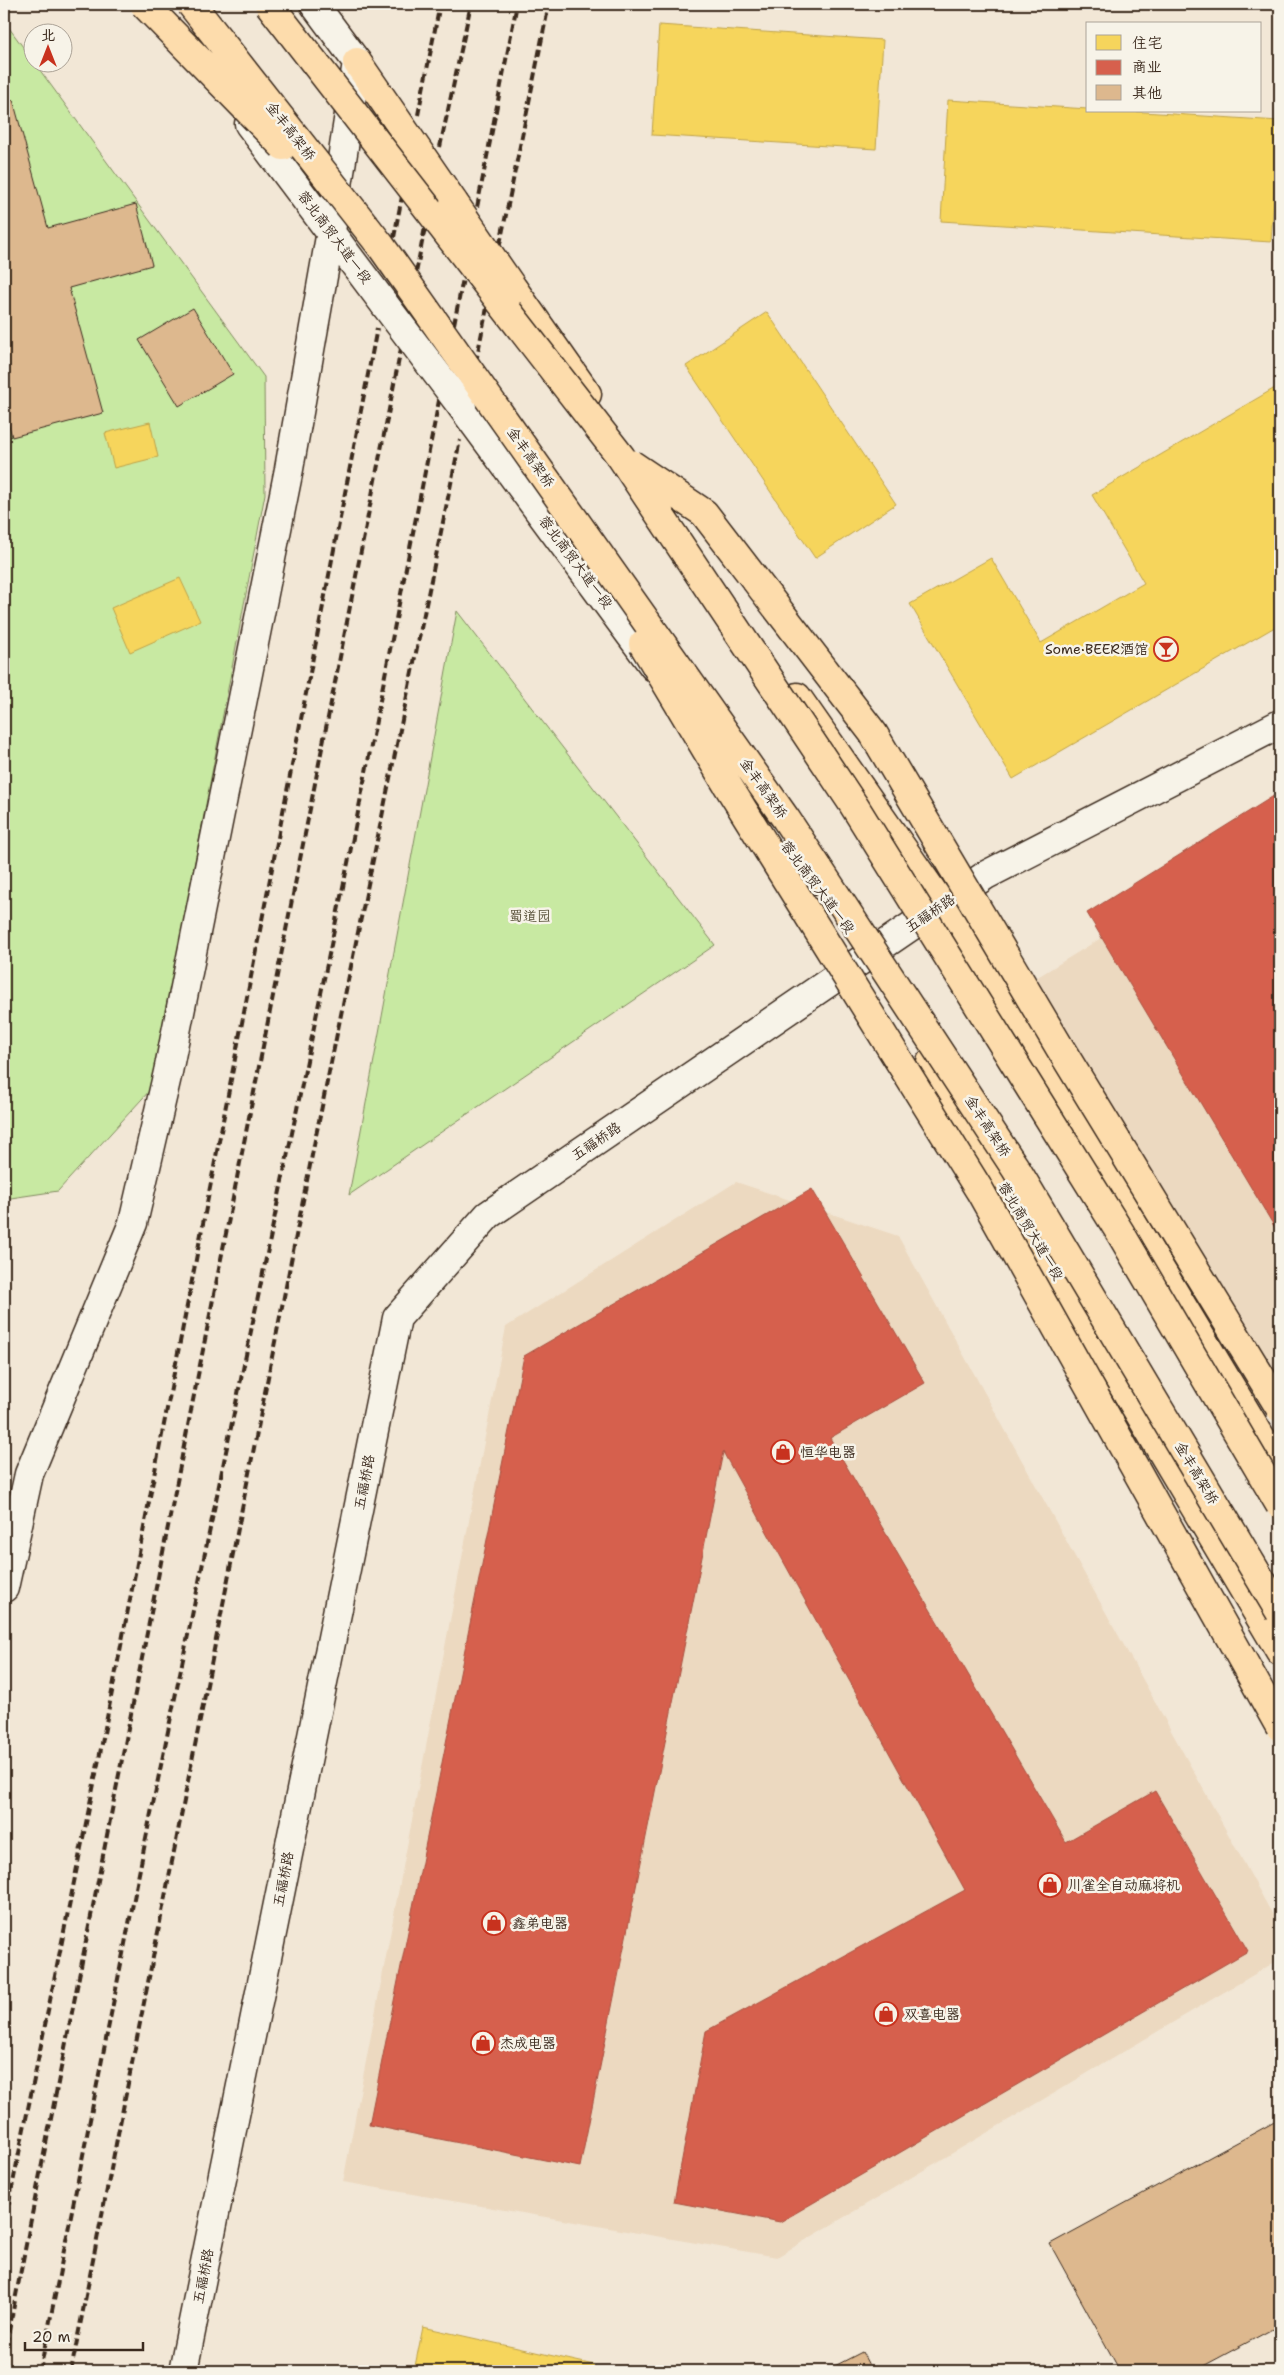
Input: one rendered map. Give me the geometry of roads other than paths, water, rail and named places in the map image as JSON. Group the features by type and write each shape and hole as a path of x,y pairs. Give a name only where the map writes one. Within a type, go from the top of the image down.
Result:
{"main road":[{"path":"144,4 381,246"},
{"name":"金丰高架桥","path":"190,4 381,246 786,818 1016,1169 1280,1612"},
{"path":"269,4 621,458 853,804 1121,1234 1280,1505"},
{"path":"357,62 942,905 1280,1469"},
{"path":"530,456 725,781 980,1191 1280,1727"},
{"path":"621,458 704,513 872,733 1060,1048 1280,1408"},
{"name":"蓉北商贸大道一段","path":"868,955 1280,1651"}],"street":[{"name":"蓉北商贸大道一段","path":"157,4 331,231 868,955"},
{"path":"4,1588 29,1474 133,1223 168,1072 285,488 331,231 357,62 314,4"},
{"name":"五福桥路","path":"183,2371 397,1318 488,1216 986,874 1280,724"}],"railway":[{"path":"418,115 440,4"},
{"path":"440,147 471,4"},
{"path":"40,2371 149,1823 349,858 517,4"},
{"path":"471,386 549,4"},
{"path":"387,273 407,171"},
{"path":"4,2356 430,202"},
{"path":"4,2227 98,1764 377,328"},
{"path":"71,2371 315,1140 460,440"}],"place":[{"name":"Some·BEER酒馆","path":"1166,649"},
{"name":"恒华电器","path":"783,1452"},
{"name":"川雀全自动麻将机","path":"1050,1885"},
{"name":"鑫弟电器","path":"494,1923"},
{"name":"双喜电器","path":"886,2014"},
{"name":"杰成电器","path":"483,2043"}],"park label":[{"name":"蜀道园","path":"530,916"}]}
